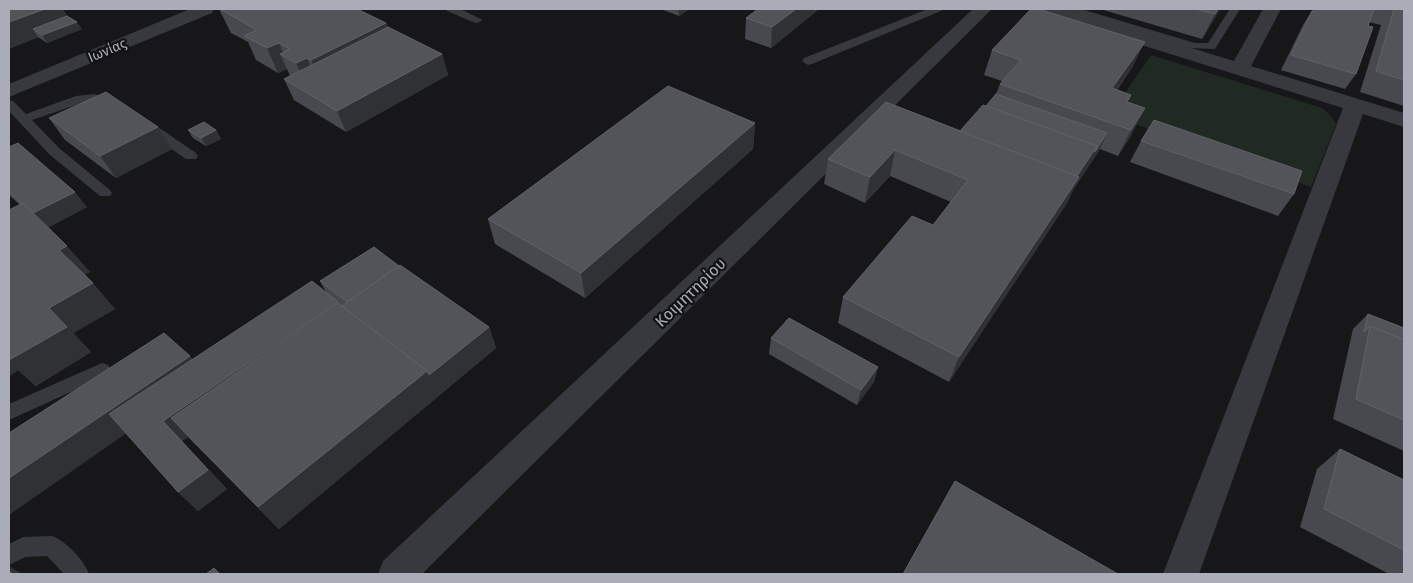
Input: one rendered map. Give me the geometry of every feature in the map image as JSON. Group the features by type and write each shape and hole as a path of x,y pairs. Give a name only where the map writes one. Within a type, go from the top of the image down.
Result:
{"street":[{"name":"Ιωνίας","path":"9,91 205,9"},
{"name":"Κοιμητηρίου","path":"396,574 983,9"},
{"path":"1046,9 1404,120"},
{"path":"1239,68 1272,9"},
{"path":"1181,574 1355,105"}],"lane":[{"path":"451,9 477,20"},
{"path":"808,61 936,9"},
{"path":"1070,9 1194,46 1211,47 1235,9"},
{"path":"23,119 80,99 94,98 115,104 122,109"},
{"path":"9,104 54,151 105,193"},
{"path":"138,120 191,156"},
{"path":"9,412 102,370"},
{"path":"9,555 23,547 52,546 78,574"}],"shaded area":[{"path":"1151,55 1322,108 1336,124 1311,187 1110,115"}],"building":[{"path":"9,9 45,9 9,22"},
{"path":"220,9 357,9 386,23 311,60 307,58 296,63 280,54 290,49 279,43 267,48 244,36 257,30"},
{"path":"758,9 796,9 772,27 746,18"},
{"path":"1031,9 1038,9 1145,42 1112,88 1131,95 1127,102 1145,108 1131,130 1000,84 1021,60 992,50"},
{"path":"1195,9 1218,9 1215,14"},
{"path":"1316,9 1374,9 1368,26 1373,27 1356,74 1291,55 1312,11 1315,12"},
{"path":"1394,9 1404,9 1404,80 1376,71"},
{"path":"67,16 77,22 42,35 33,29"},
{"path":"388,27 442,54 337,111 284,79"},
{"path":"668,86 755,123 581,273 488,219"},
{"path":"106,92 158,127 100,156 49,118"},
{"path":"996,94 1107,133 1095,152 1097,146 986,106"},
{"path":"886,102 1079,177 959,357 843,297 912,216 933,225 968,180 895,150 870,177 828,159"},
{"path":"983,105 1097,146 1077,176 960,131"},
{"path":"1154,120 1302,171 1294,194 1141,141"},
{"path":"204,122 216,130 201,138 188,130"},
{"path":"18,143 75,192 33,213 22,204 9,192 9,147"},
{"path":"23,203 67,246 59,250 93,283 49,308 67,327 9,360 9,210"},
{"path":"374,247 399,266 347,302 320,281"},
{"path":"400,265 489,327 429,375 427,371 342,306"},
{"path":"312,281 338,302 163,421 208,470 178,492 109,414"},
{"path":"338,303 427,371 258,507 171,418"},
{"path":"1368,314 1404,328 1404,340 1370,326 1364,332"},
{"path":"789,318 878,367 861,390 771,338"},
{"path":"1370,326 1404,340 1404,420 1356,399"},
{"path":"164,333 190,356 9,478 9,433"},
{"path":"1340,449 1404,480 1404,550 1324,509"},
{"path":"955,481 1118,574 903,574"},
{"path":"214,568 220,574 206,574"}]}
